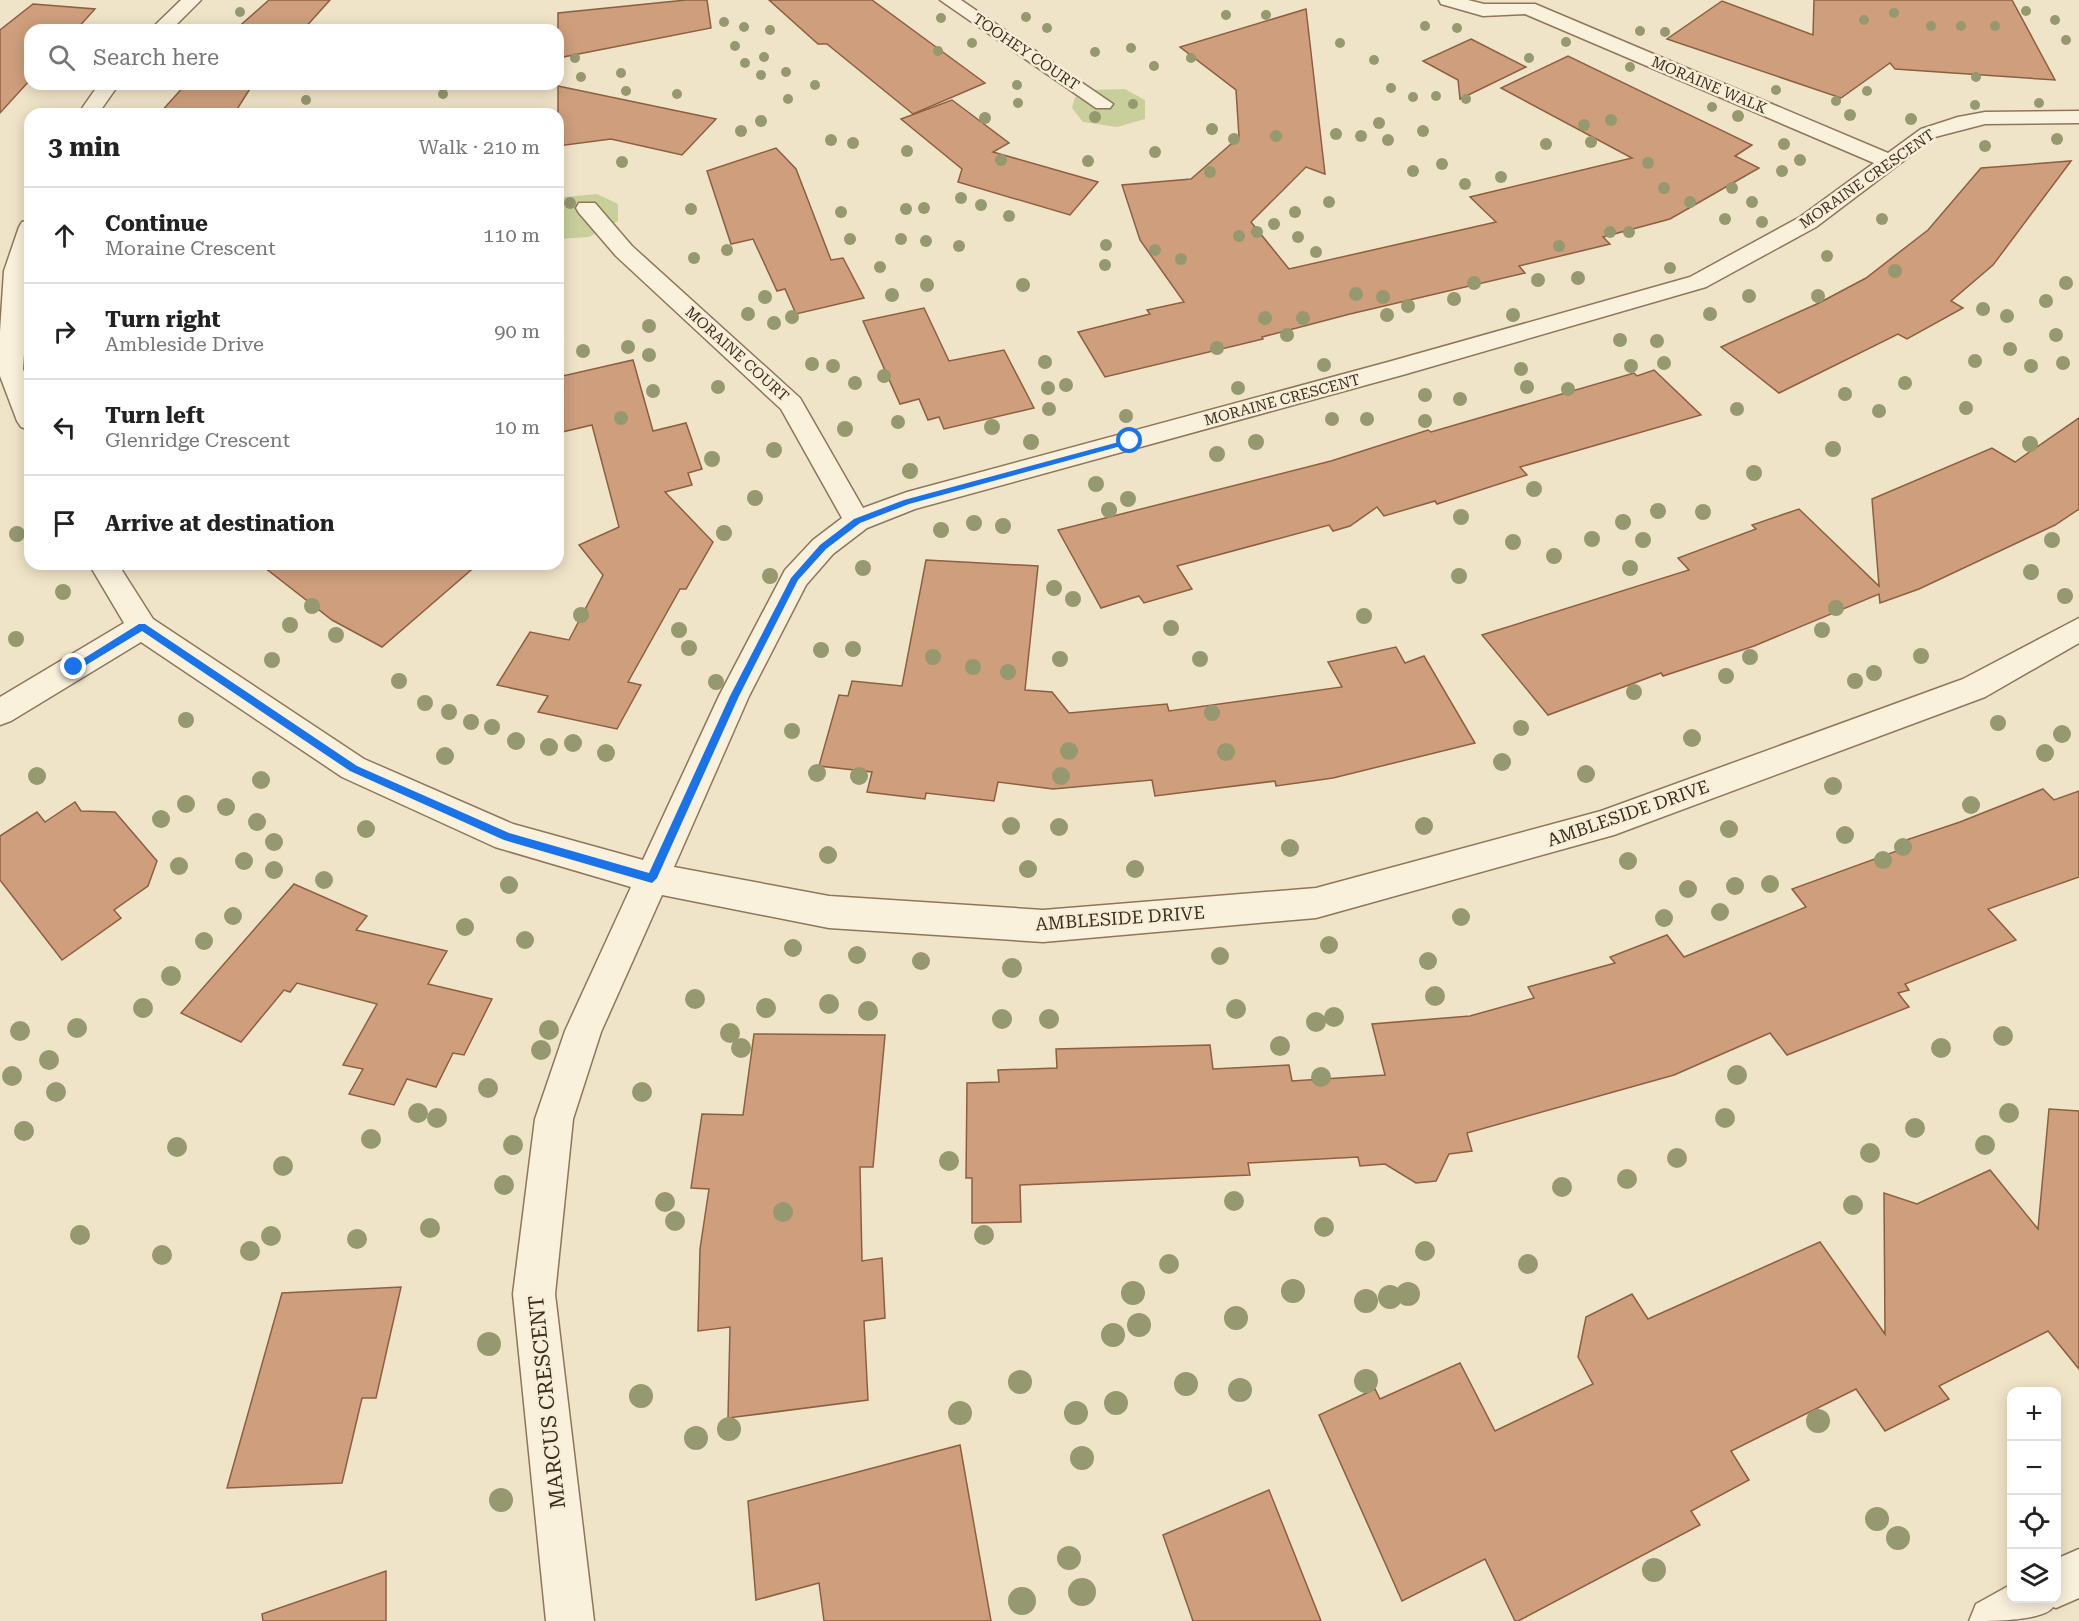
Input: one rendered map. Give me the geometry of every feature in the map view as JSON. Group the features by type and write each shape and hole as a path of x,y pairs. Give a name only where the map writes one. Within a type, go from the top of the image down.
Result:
{"street":[{"path":"166,24 192,0"},
{"name":"TOOHEY COURT","path":"949,0 1103,104"},
{"name":"MORAINE WALK","path":"1448,0 1483,10 1528,4 1891,162"},
{"path":"92,108 105,90"},
{"name":"MORAINE CRESCENT","path":"652,878 734,696 795,578 823,547 857,521 907,502 1397,368 1698,282 1808,222 1928,133 1958,123 1985,118 2079,117"},
{"name":"MORAINE COURT","path":"587,208 624,251 791,404 857,521"},
{"path":"24,246 16,271 10,369 24,405"},
{"name":"AMBLESIDE DRIVE","path":"107,570 142,627 353,768 507,837 652,878 829,912 1043,926 1316,903 1602,825 1974,688 2079,629"},
{"path":"0,712 142,627"},
{"name":"MARCUS CRESCENT","path":"570,1621 534,1294 542,1207 554,1119 583,1032 652,878"},
{"path":"2061,1582 2079,1572"},
{"path":"1993,1621 2025,1603"}],"green space":[{"path":"1125,89 1145,100 1145,119 1117,127 1083,122 1072,108 1075,97 1091,90"},
{"path":"597,194 618,204 618,221 589,237 564,239 564,197"}],"building":[{"path":"269,0 330,0 308,24 242,24"},
{"path":"686,0 707,0 711,28 564,57 564,24 558,24 558,13"},
{"path":"769,0 872,0 985,83 913,114 827,44 818,44"},
{"path":"1814,0 2012,0 2055,80 1895,69 1890,63 1841,98 1667,39 1722,1 1813,35"},
{"path":"33,4 95,9 81,24 24,24 24,87 0,113 0,30"},
{"path":"1306,9 1325,174 1306,167 1251,222 1289,269 1496,222 1470,197 1632,158 1501,88 1568,56 1752,145 1735,156 1759,168 1670,219 1603,237 1610,244 1519,266 1525,273 1350,314 1262,337 1263,339 1105,377 1078,332 1150,314 1147,310 1184,302 1140,240 1122,185 1191,179 1239,137 1236,90 1180,47"},
{"path":"1471,39 1526,67 1460,99 1458,80 1423,61"},
{"path":"564,87 716,119 682,155 611,139 564,145 564,108 558,108 558,90 564,90"},
{"path":"181,90 249,90 238,108 164,108"},
{"path":"952,100 1009,143 993,152 1098,182 1070,215 958,182 962,169 901,119"},
{"path":"776,148 796,169 831,260 843,258 864,298 796,314 785,289 777,291 753,239 731,244 707,171"},
{"path":"2071,161 1993,265 1951,301 1963,308 1907,339 1898,334 1779,393 1721,347 1819,303 1866,278 1928,230 1981,168"},
{"path":"924,308 949,361 1004,350 1034,408 944,429 939,417 928,420 919,399 900,404 863,321"},
{"path":"633,360 653,431 686,423 702,469 688,473 692,485 665,492 713,542 686,589 680,589 628,682 641,685 617,729 538,712 548,696 497,685 530,632 569,640 603,575 579,545 619,527 592,425 564,432 564,376"},
{"path":"1654,370 1701,415 1520,467 1527,475 1437,504 1435,501 1384,516 1377,507 1350,526 1333,531 1329,525 1177,566 1192,589 1144,603 1139,596 1101,608 1058,530 1331,461 1428,430 1431,432 1634,373 1637,376"},
{"path":"2079,418 2079,509 2055,525 1919,589 1880,603 1879,594 1754,646 1663,676 1661,673 1548,715 1482,635 1689,570 1678,558 1756,529 1752,525 1799,509 1879,586 1872,499 1992,448 2015,462"},
{"path":"926,560 1038,566 1025,690 1052,692 1069,713 1167,704 1169,711 1342,687 1328,662 1396,647 1405,663 1424,656 1475,743 1333,778 1276,786 1275,781 1155,796 1152,780 1053,789 998,782 994,801 926,793 925,799 867,792 872,772 819,766 839,695 848,696 852,681 902,686"},
{"path":"268,570 471,570 382,647 332,620"},
{"path":"2043,789 2054,800 2079,791 2079,877 1988,909 2016,940 1905,984 1909,990 1898,993 1909,1007 1787,1055 1770,1033 1674,1075 1467,1133 1472,1151 1449,1154 1436,1181 1416,1183 1385,1164 1360,1166 1358,1157 1248,1163 1250,1175 1020,1185 1021,1222 972,1223 972,1178 966,1178 967,1083 999,1082 998,1070 1057,1068 1056,1049 1210,1045 1213,1069 1289,1065 1292,1081 1385,1075 1372,1024 1470,1016 1534,998 1528,987 1615,963 1610,957 1667,935 1684,957 1806,907 1792,889 1905,848 1900,842 1960,822"},
{"path":"75,802 81,811 115,812 157,861 148,886 114,910 121,918 62,960 0,880 0,836 37,812 45,822"},
{"path":"294,884 367,916 356,930 447,951 428,984 492,999 464,1055 453,1053 436,1087 407,1079 394,1105 349,1094 363,1069 343,1065 377,1004 297,983 290,992 284,990 241,1042 181,1013"},
{"path":"754,1034 885,1035 873,1167 860,1167 862,1261 882,1258 885,1318 864,1321 868,1400 728,1418 730,1327 698,1331 700,1249 709,1189 691,1188 702,1114 743,1115"},
{"path":"2049,1109 2079,1111 2079,1369 2048,1331 1939,1386 1949,1399 1885,1431 1856,1389 1731,1451 1749,1480 1691,1511 1700,1525 1518,1621 1515,1621 1485,1559 1402,1601 1319,1415 1375,1389 1380,1399 1460,1363 1495,1431 1593,1384 1578,1357 1586,1317 1632,1294 1648,1319 1820,1242 1885,1334 1884,1193 1917,1204 1990,1170 2038,1229"},
{"path":"401,1287 376,1398 362,1398 342,1483 227,1488 282,1293"},
{"path":"960,1445 991,1621 824,1621 819,1583 756,1600 748,1501"},
{"path":"1269,1490 1321,1621 1193,1621 1163,1535"},
{"path":"386,1571 386,1621 263,1621 262,1614"}],"route":[{"path":"74,667 142,627 353,768 507,837 652,878 734,696 795,578 823,547 857,521 907,502 1130,441"}]}
